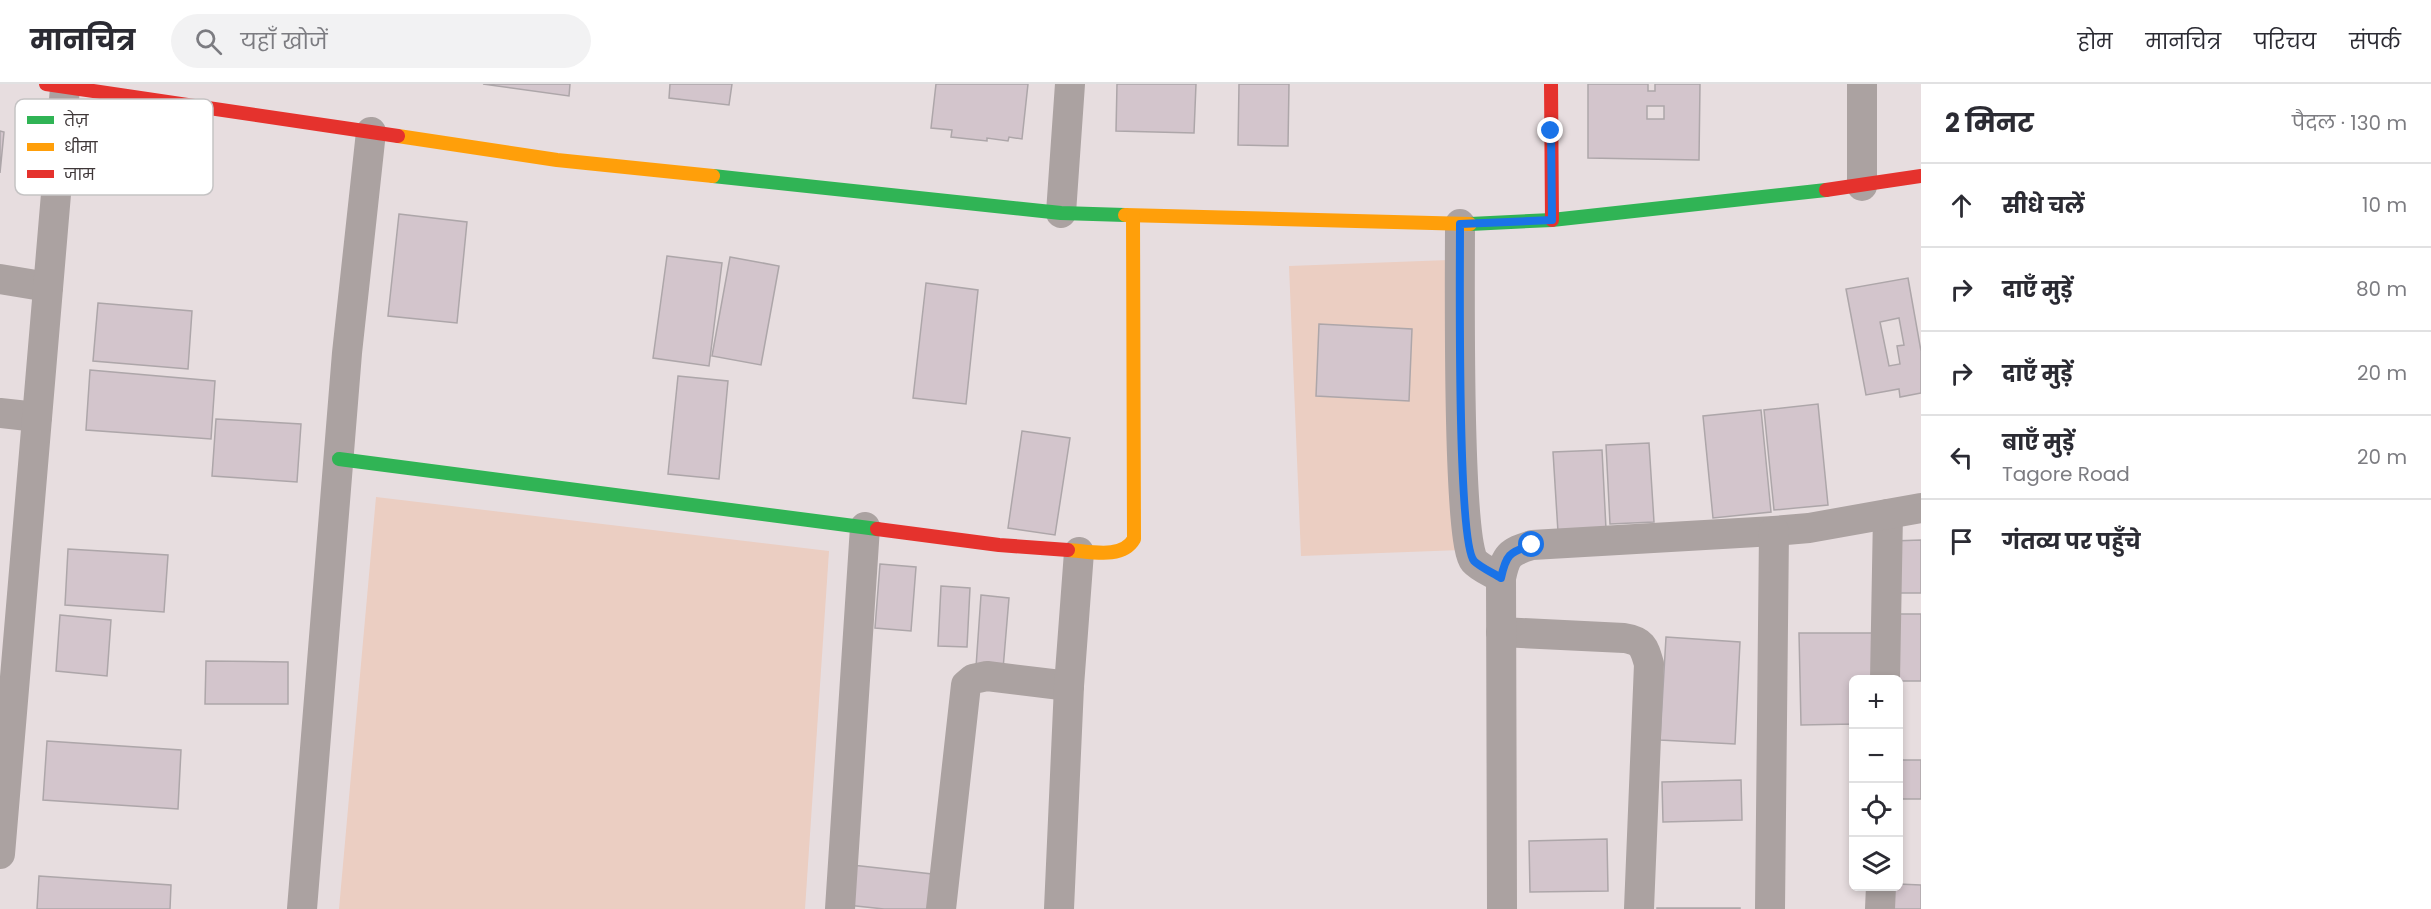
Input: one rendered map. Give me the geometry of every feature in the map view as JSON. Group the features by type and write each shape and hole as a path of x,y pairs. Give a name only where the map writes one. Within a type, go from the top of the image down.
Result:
{"street":[{"path":"1062,213 1070,84"},
{"path":"1551,84 1552,220"},
{"path":"1862,84 1863,186"},
{"path":"56,86 145,99"},
{"path":"213,109 557,160 1062,213 1133,216 1460,224 1552,220 1863,186 1921,176"},
{"path":"302,909 347,353 371,132"},
{"path":"0,854 48,287 52,195"},
{"path":"339,459 999,545 1115,553 1130,546 1134,539 1133,216"},
{"path":"1460,224 1463,469 1467,542 1474,560 1501,578"},
{"path":"0,279 48,287"},
{"path":"0,413 37,417"},
{"path":"1502,909 1501,578 1505,559 1514,550 1532,545 1809,528 1921,508"},
{"path":"1885,675 1888,514"},
{"path":"840,909 865,527"},
{"path":"1770,909 1774,531"},
{"path":"1059,909 1069,686 1079,552"},
{"path":"1501,632 1624,638 1636,640 1644,649 1649,664 1639,909"},
{"path":"941,909 966,685 973,679 987,676 1069,686"},
{"path":"1880,909 1881,891"}],"shaded area":[{"path":"1449,260 1461,550 1301,556 1289,266"},
{"path":"376,497 829,551 805,909 339,909"}],"building":[{"path":"483,84 570,84 569,96"},
{"path":"670,84 732,84 729,105 669,98"},
{"path":"936,84 1028,84 1022,139 1009,137 1008,141 987,138 987,141 951,137 952,130 931,128"},
{"path":"1117,84 1196,84 1194,133 1116,131"},
{"path":"1239,84 1289,84 1288,146 1238,145"},
{"path":"1588,84 1648,84 1648,91 1655,91 1655,84 1700,84 1699,160 1588,158","holes":["1647,106 1664,106 1664,119 1647,119"]},
{"path":"0,131 4,132 0,173"},
{"path":"399,214 467,222 457,323 388,316"},
{"path":"667,256 722,263 709,366 653,358"},
{"path":"730,257 779,266 761,365 712,356"},
{"path":"1908,278 1921,351 1921,393 1900,397 1899,389 1866,395 1846,289","holes":["1899,318 1904,345 1897,346 1900,364 1889,366 1880,322"]},
{"path":"926,283 978,290 966,404 913,398"},
{"path":"98,303 192,311 188,369 93,361"},
{"path":"1319,324 1412,329 1409,401 1316,396"},
{"path":"90,370 215,381 211,439 86,430"},
{"path":"678,376 728,381 719,479 668,474"},
{"path":"1818,404 1828,505 1774,510 1764,410"},
{"path":"1761,410 1771,512 1713,518 1703,416"},
{"path":"216,419 301,424 297,482 212,476"},
{"path":"1022,431 1070,438 1055,535 1008,528"},
{"path":"1649,443 1654,522 1610,524 1606,445"},
{"path":"1602,450 1606,529 1558,532 1553,452"},
{"path":"1921,540 1921,593 1895,593 1893,541"},
{"path":"68,549 168,555 164,612 65,605"},
{"path":"880,564 916,567 911,631 875,628"},
{"path":"941,586 970,588 967,647 938,646"},
{"path":"981,595 1009,598 1003,669 976,667"},
{"path":"1896,614 1921,614 1921,681 1903,681 1903,675 1898,675"},
{"path":"60,615 111,620 107,676 56,671"},
{"path":"1799,633 1881,633 1882,675 1849,675 1849,724 1801,725"},
{"path":"1666,637 1740,642 1735,744 1660,740"},
{"path":"206,661 288,662 288,704 205,704"},
{"path":"47,741 181,750 178,809 43,800"},
{"path":"1903,760 1921,760 1921,799 1903,799"},
{"path":"1741,780 1742,820 1663,822 1662,782"},
{"path":"1607,839 1608,891 1530,892 1529,841"},
{"path":"852,865 941,875 937,909 884,909 847,905"},
{"path":"39,876 171,885 170,909 37,909"},
{"path":"1903,884 1921,885 1921,909 1882,909 1882,891 1903,891"},
{"path":"1740,908 1740,909 1657,909"}],"traffic: fast":[{"path":"713,176 1061,213 1125,215"},
{"path":"1470,224 1552,220 1826,190"},
{"path":"339,459 877,529"}],"traffic: slow":[{"path":"398,136 557,160 713,176"},
{"path":"1125,215 1470,224"},
{"path":"1068,550 1113,552 1129,546 1134,539 1133,216"}],"traffic: jam":[{"path":"46,84 148,99"},
{"path":"1551,84 1552,220"},
{"path":"213,109 398,136"},
{"path":"1826,190 1921,176"},
{"path":"877,529 999,545 1068,550"}],"route":[{"path":"1532,545 1514,550 1505,559 1501,578 1474,560 1467,542 1463,469 1460,224 1552,220 1551,131"}]}
